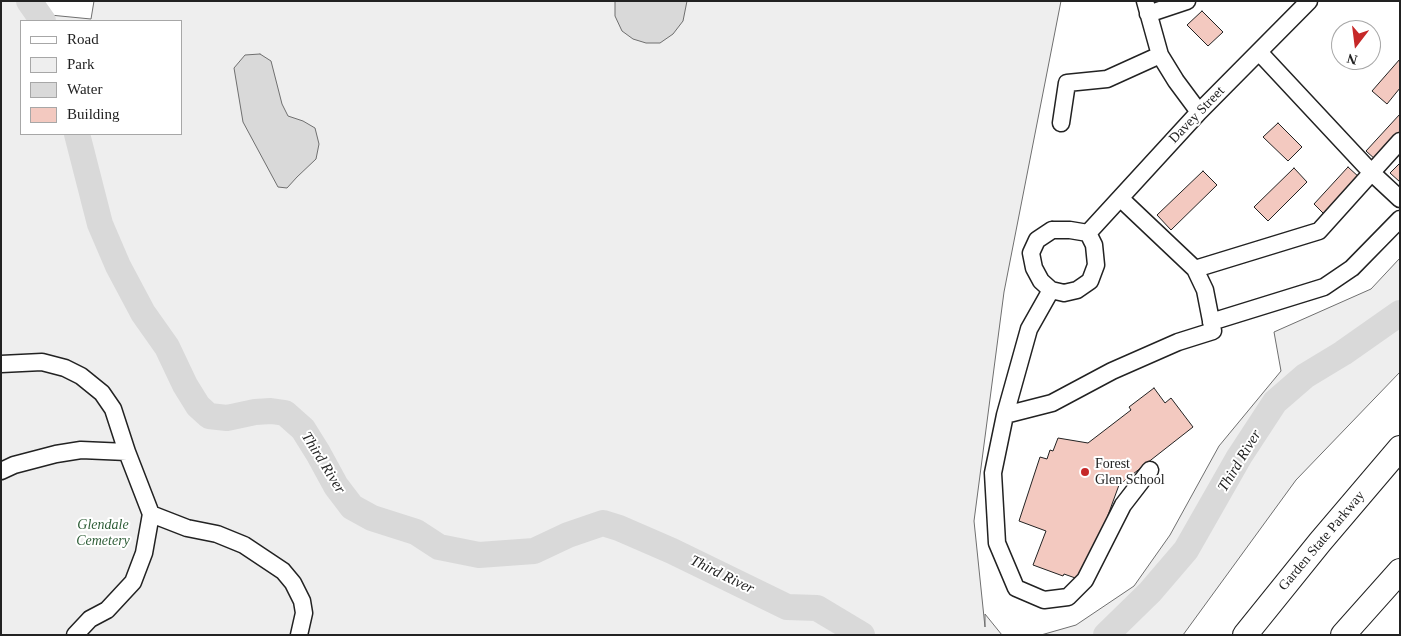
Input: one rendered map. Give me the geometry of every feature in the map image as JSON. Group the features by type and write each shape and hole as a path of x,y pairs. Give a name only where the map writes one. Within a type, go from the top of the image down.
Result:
{"highway":[{"name":"Garden State Parkway","path":"1244,635 1400,448"},
{"path":"1343,635 1400,571"}],"street":[{"path":"1187,1 1147,8 1160,55 1199,112"},
{"name":"Davey Street","path":"1088,233 1199,112 1309,1"},
{"path":"1259,52 1371,172 1400,199"},
{"path":"1060,123 1067,83 1107,79 1160,55"},
{"path":"1194,269 1319,231 1400,141"},
{"path":"1005,415 1052,403 1112,371 1178,342 1213,331 1204,290 1194,269 1120,198"},
{"path":"1211,322 1324,287 1352,268 1400,219"},
{"path":"1052,230 1088,233 1096,250 1096,265 1090,281 1077,290 1064,293 1051,290 1041,281 1034,268 1032,253 1038,240 1052,230"},
{"path":"1051,290 1029,329 1005,415 993,473 997,543 1016,588 1044,600 1068,596 1085,580 1123,505 1150,470"},
{"path":"1,364 42,362 65,368 81,376 102,393 113,409 151,514 144,553 133,582 107,610 90,619 75,635"},
{"path":"1,471 14,465 56,454 81,450 127,452"},
{"path":"151,514 187,528 217,534 244,545 283,571 293,583 302,602 304,613 299,635"}],"green space":[{"name":"Glendale Cemetery","path":"1,1 37,1 50,15 91,19 94,1 1061,1 1004,292 974,521 985,627 985,614 1002,635 1,635"},
{"path":"1400,258 1400,372 1296,480 1183,635 1041,635 1076,625 1134,586 1170,535 1219,446 1281,371 1274,332 1371,289"}],"water":[{"path":"615,1 687,1 683,21 673,34 660,43 646,43 633,39 622,31 615,16"},
{"path":"260,54 271,61 282,104 288,116 303,121 315,128 319,144 316,159 287,188 278,187 243,122 234,68 245,55"}],"building":[{"path":"1202,11 1223,32 1208,46 1187,25"},
{"path":"1400,59 1400,88 1387,104 1372,91"},
{"path":"1400,114 1400,134 1376,160 1366,151"},
{"path":"1278,123 1302,147 1288,161 1263,137"},
{"path":"1400,163 1400,182 1390,173"},
{"path":"1348,167 1360,178 1326,216 1314,204"},
{"path":"1294,168 1307,182 1268,221 1254,207"},
{"path":"1203,171 1217,185 1171,230 1157,215"},
{"name":"Forest Glen School","path":"1154,388 1165,403 1171,398 1193,427 1119,485 1088,570 1081,580 1064,574 1063,576 1033,565 1046,531 1019,521 1040,457 1047,459 1050,450 1053,451 1058,438 1088,443 1131,410 1129,407"}],"waterway":[{"name":"Third River","path":"29,1 42,20"},
{"name":"Third River","path":"77,135 100,224 118,266 143,313 167,347 185,385 198,406 209,416 227,418 255,412 271,411 285,413 303,429 336,486 352,507 372,518 416,532 439,547 479,555 534,551 568,535 603,523 672,551 787,607 817,608 862,635"},
{"name":"Third River","path":"1106,635 1150,592 1186,550 1239,457 1275,402 1305,376 1343,353 1400,313"}],"place":[{"name":"Forest Glen School","path":"1085,472"}]}
